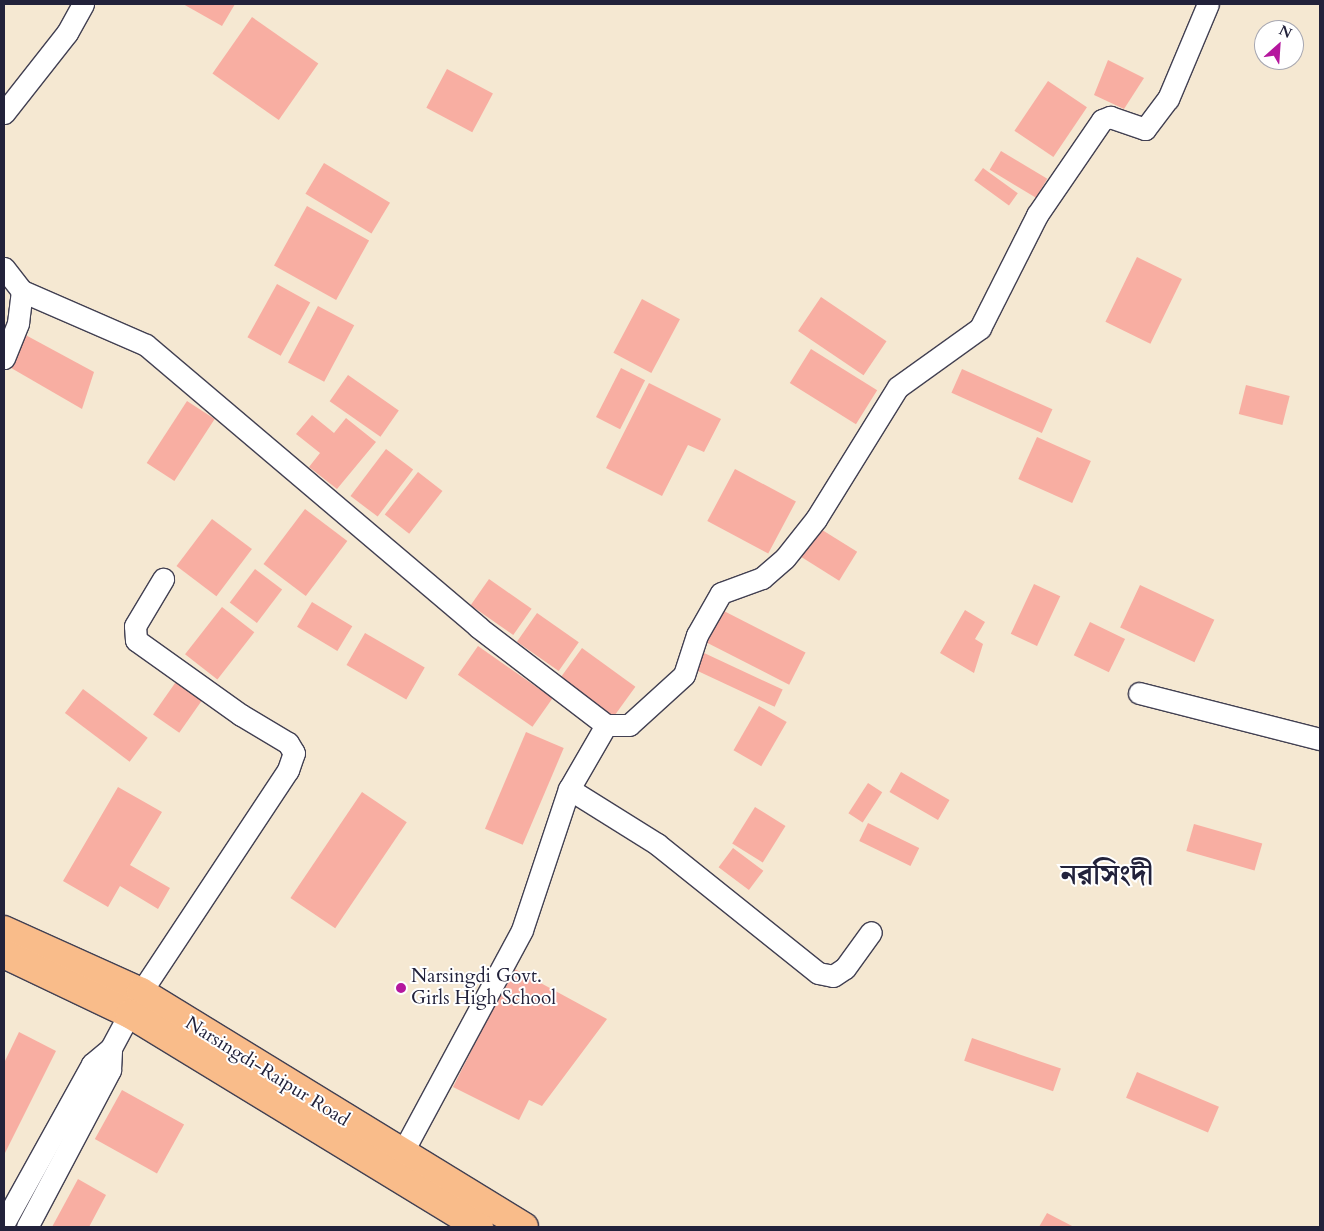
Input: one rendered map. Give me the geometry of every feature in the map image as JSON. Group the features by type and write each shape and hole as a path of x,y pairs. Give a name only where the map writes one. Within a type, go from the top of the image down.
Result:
{"main road":[{"name":"Narsingdi-Raipur Road","path":"4,930 401,1155 524,1227"},
{"name":"Narsingdi-Raipur Road","path":"4,954 136,1004 479,1227"}],"street":[{"path":"4,113 66,33 83,4"},
{"path":"4,268 22,291 146,344 478,627 606,725 629,725 684,675 697,635 721,593 762,578 785,558 816,519 898,387 980,328 1038,215 1102,120 1110,117 1145,129 1168,99 1208,4"},
{"path":"4,358 18,323 22,291"},
{"path":"4,1223 92,1064 112,1048 136,1004 294,753 288,743 241,716 136,640 135,626 163,579"},
{"path":"1140,693 1320,740"},
{"path":"401,1155 522,930 569,789 606,725"},
{"path":"569,789 657,844 818,973 833,976 845,968 871,932"},
{"path":"27,1227 110,1070 112,1048"}],"building":[{"path":"183,4 235,4 222,26"},
{"path":"252,17 318,63 279,120 212,74"},
{"path":"1108,60 1144,78 1124,109 1094,95"},
{"path":"447,69 493,93 472,132 426,108"},
{"path":"1048,81 1087,107 1053,157 1014,131"},
{"path":"1001,151 1047,179 1036,198 990,170"},
{"path":"324,163 390,203 371,234 305,194"},
{"path":"983,168 1018,193 1009,205 974,180"},
{"path":"307,206 369,240 336,300 274,265"},
{"path":"1137,257 1182,279 1150,344 1105,322"},
{"path":"277,284 310,302 281,356 247,337"},
{"path":"821,297 886,341 864,375 798,331"},
{"path":"642,299 680,319 651,373 613,353"},
{"path":"318,306 354,325 324,382 288,363"},
{"path":"20,332 94,372 82,409 6,365"},
{"path":"811,349 877,390 856,424 790,383"},
{"path":"621,368 645,380 620,429 596,417"},
{"path":"962,369 1052,409 1042,433 951,393"},
{"path":"348,375 399,411 380,437 330,401"},
{"path":"649,383 721,419 704,452 688,445 662,496 606,468"},
{"path":"1246,385 1290,396 1282,425 1239,414"},
{"path":"187,401 215,419 174,481 147,463"},
{"path":"312,415 334,433 346,418 376,442 337,489 309,467 320,453 296,434"},
{"path":"1037,437 1091,461 1072,503 1018,479"},
{"path":"386,449 413,469 378,517 350,496"},
{"path":"735,469 796,501 768,553 707,521"},
{"path":"418,472 442,491 409,534 385,515"},
{"path":"305,509 347,541 306,596 263,564"},
{"path":"212,519 252,549 216,596 176,566"},
{"path":"819,528 857,552 839,581 801,557"},
{"path":"255,569 282,589 257,623 230,603"},
{"path":"489,579 532,609 513,635 471,605"},
{"path":"1034,584 1060,596 1037,646 1011,634"},
{"path":"1140,585 1214,620 1194,662 1120,628"},
{"path":"312,602 352,626 337,651 297,627"},
{"path":"222,607 254,632 217,680 185,654"},
{"path":"720,609 806,653 789,685 704,641"},
{"path":"965,610 985,622 975,639 983,644 974,673 940,653"},
{"path":"537,613 579,642 559,671 517,642"},
{"path":"1090,622 1125,639 1109,672 1074,655"},
{"path":"365,633 425,668 406,700 346,665"},
{"path":"478,646 553,698 532,727 458,675"},
{"path":"582,648 635,687 614,717 560,678"},
{"path":"702,652 783,690 775,707 694,669"},
{"path":"180,676 206,694 179,733 153,715"},
{"path":"83,689 148,738 130,762 65,713"},
{"path":"759,706 787,722 761,766 734,750"},
{"path":"526,732 564,748 523,845 485,829"},
{"path":"901,772 949,800 938,820 890,792"},
{"path":"868,783 882,792 863,822 848,813"},
{"path":"118,787 162,812 130,865 170,888 158,909 120,886 108,907 63,881"},
{"path":"362,792 407,822 335,928 290,898"},
{"path":"755,807 786,826 763,863 732,843"},
{"path":"868,823 919,848 910,866 859,841"},
{"path":"1194,824 1262,844 1255,870 1186,851"},
{"path":"733,848 763,871 749,890 719,867"},
{"path":"513,968 607,1019 542,1106 529,1100 519,1120 453,1087"},
{"path":"19,1032 56,1051 4,1155 4,1063"},
{"path":"972,1038 1061,1069 1053,1091 964,1061"},
{"path":"1137,1072 1219,1107 1208,1133 1126,1098"},
{"path":"122,1090 184,1124 157,1173 95,1139"},
{"path":"78,1179 106,1195 89,1227 52,1227"},
{"path":"1047,1213 1074,1227 1039,1227"}],"place":[{"name":"Narsingdi Govt. Girls High School","path":"401,988"}],"district":[{"name":"নরসিংদী","path":"1107,876"}]}
